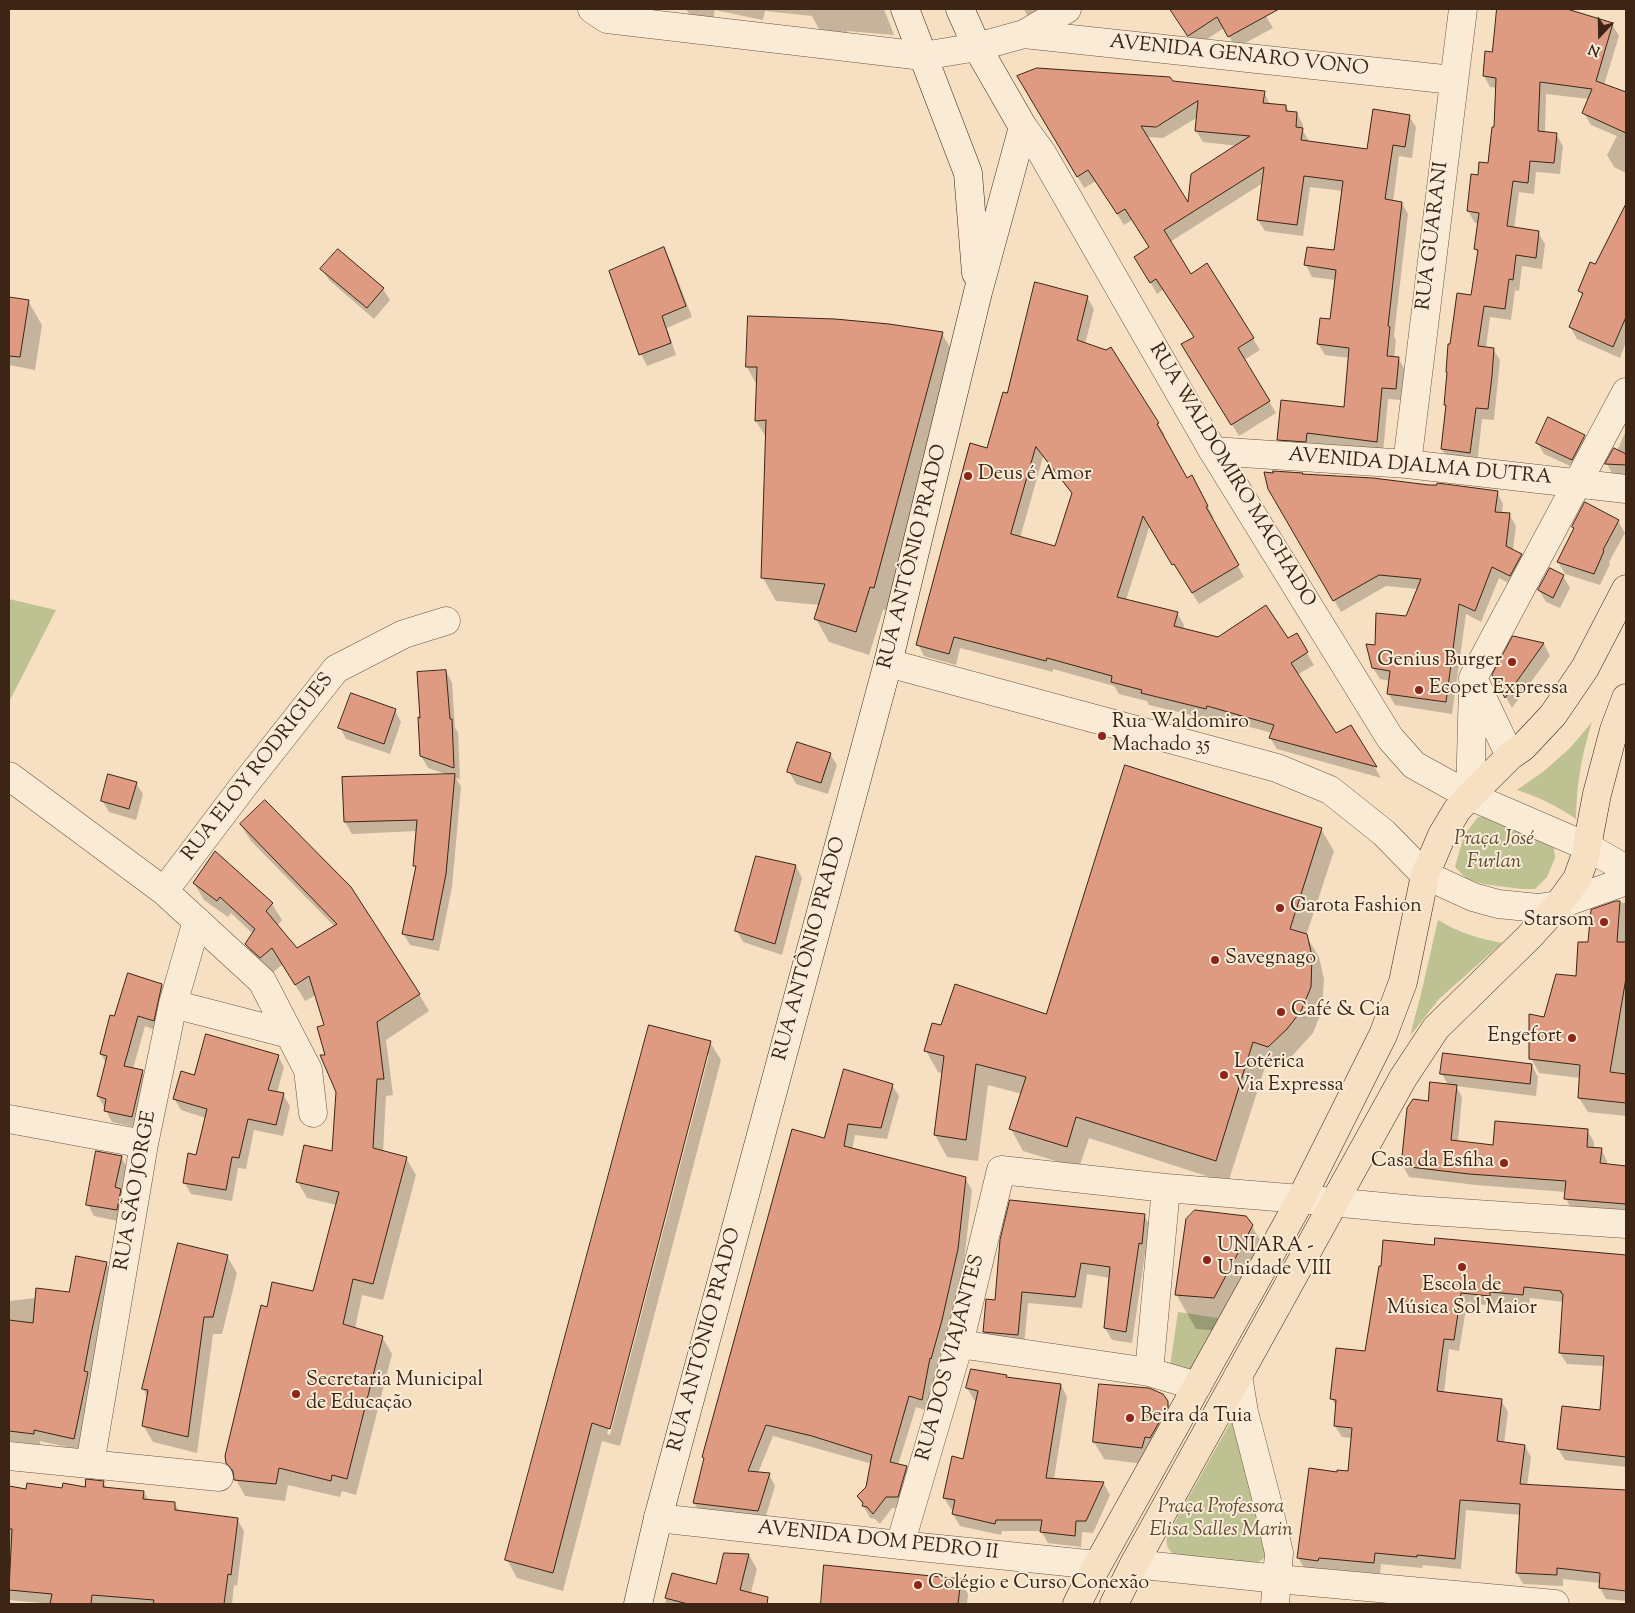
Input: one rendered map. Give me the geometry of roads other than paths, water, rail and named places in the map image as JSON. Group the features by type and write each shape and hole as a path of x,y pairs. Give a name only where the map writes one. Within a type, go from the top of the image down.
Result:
{"main road":[{"path":"1077,1604 1301,1199 1383,1035 1402,982 1425,875 1442,835 1457,810 1510,756 1523,747 1553,715 1586,668 1626,589"},
{"path":"1114,1604 1134,1564 1403,1078 1436,1028 1508,959 1558,905 1577,879 1585,857 1597,794 1614,730 1626,698"}],"street":[{"path":"592,9 607,18 923,56 977,47 1024,34 1067,9"},
{"path":"905,9 968,174 978,292"},
{"name":"RUA WALDOMIRO MACHADO","path":"960,9 977,47 1023,127 1042,153 1213,451 1390,738 1414,765 1470,796 1586,846 1626,868"},
{"name":"RUA GUARANI","path":"1407,464 1463,9"},
{"name":"AVENIDA GENARO VONO","path":"1024,34 1453,80"},
{"name":"RUA ANTÔNIO PRADO","path":"638,1604 658,1518 888,663 978,292 1023,127"},
{"path":"1470,796 1473,678 1626,392"},
{"name":"AVENIDA DJALMA DUTRA","path":"1213,451 1407,464 1626,488"},
{"name":"RUA ELOY RODRIGUES","path":"164,892 245,784 336,668 404,634 446,621"},
{"path":"888,663 1277,768 1330,790 1384,833 1425,875 1473,897 1498,904 1538,908 1558,905 1626,881"},
{"path":"1473,678 1510,756"},
{"path":"9,776 164,892 262,981 308,1070 312,1113"},
{"name":"RUA SÃO JORGE","path":"90,1464 144,1144 173,1004 197,921"},
{"path":"173,1004 290,1034"},
{"path":"9,1119 144,1144"},
{"name":"RUA DOS VIAJANTES","path":"900,1545 959,1344 1000,1170 1166,1188"},
{"path":"1149,1372 1166,1188 1415,1210 1626,1224"},
{"path":"959,1344 1149,1372 1197,1386"},
{"path":"1238,1376 1244,1412 1279,1553 1276,1592"},
{"path":"9,1456 220,1477"},
{"name":"AVENIDA DOM PEDRO II","path":"658,1518 1097,1565"},
{"path":"1134,1564 1276,1592 1555,1604"}],"place":[{"name":"Deus é Amor","path":"968,476"},
{"name":"Genius Burger","path":"1512,662"},
{"name":"Ecopet Expressa","path":"1419,690"},
{"name":"Rua Waldomiro Machado 35","path":"1102,736"},
{"name":"Garota Fashion","path":"1280,908"},
{"name":"Starsom","path":"1604,922"},
{"name":"Savegnago","path":"1215,960"},
{"name":"Café & Cia","path":"1281,1012"},
{"name":"Engefort","path":"1572,1038"},
{"name":"Lotérica Via Expressa","path":"1224,1075"},
{"name":"Casa da Esfiha","path":"1504,1163"},
{"name":"UNIARA - Unidade VIII","path":"1207,1260"},
{"name":"Escola de Música Sol Maior","path":"1462,1267"},
{"name":"Secretaria Municipal de Educação","path":"296,1394"},
{"name":"Beira da Tuia","path":"1130,1418"},
{"name":"Colégio e Curso Conexão","path":"918,1585"}],"park label":[{"name":"Praça José Furlan","path":"1494,852"},
{"name":"Praça Professora Elisa Salles Marin","path":"1221,1520"}]}
